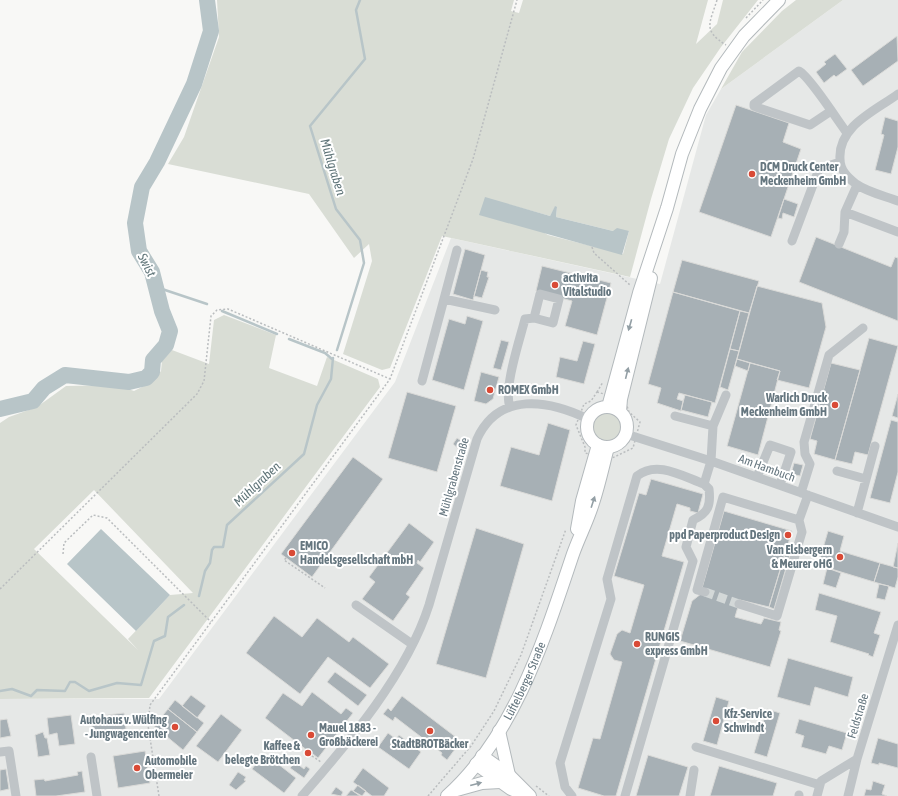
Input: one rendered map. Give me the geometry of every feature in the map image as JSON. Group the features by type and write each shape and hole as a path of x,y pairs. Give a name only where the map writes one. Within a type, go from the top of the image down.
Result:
{"main road":[{"path":"615,403 682,154 700,109 721,68 744,36 779,0"},
{"path":"615,403 596,410 584,417 587,431 595,453 619,443 632,435 626,421 615,403 639,293 667,208"},
{"name":"Lüftelberger Straße","path":"450,794 479,760 499,731 526,683 552,618 574,551 582,501 595,453"},
{"path":"499,731 505,779"},
{"path":"479,760 529,796"},
{"path":"450,794 482,782 505,779"}],"street":[{"path":"831,111 810,125 759,108 754,104 799,71 831,111 847,132"},
{"path":"898,94 847,132 840,147 840,162 842,171 857,185 898,201"},
{"path":"792,241 819,169 840,162"},
{"path":"839,244 844,232 844,212 857,185"},
{"path":"844,212 898,232"},
{"path":"422,381 456,250"},
{"path":"444,299 495,310"},
{"path":"510,407 507,400 513,366 525,320 534,318"},
{"path":"739,604 777,616 802,532 799,520 810,464 805,454 804,442 829,355 863,328"},
{"path":"704,484 711,461 713,426 726,395"},
{"name":"Mühlgrabenstraße","path":"302,796 327,767 392,682 412,644 429,605 477,439 485,425 498,413 510,407 528,403 541,404 584,417"},
{"path":"675,416 713,426"},
{"name":"Am Hambuch","path":"632,435 711,461 898,527"},
{"path":"757,477 770,445 792,452 787,470 780,485"},
{"path":"857,513 875,446"},
{"path":"572,796 565,788 560,763 611,599 607,579 637,476 645,470 660,468 704,484 709,489 710,498 704,515 692,520 686,547 693,561 626,796"},
{"path":"837,471 866,479"},
{"path":"705,592 697,590 723,497 799,520"},
{"path":"356,605 412,644"},
{"name":"Feldstraße","path":"848,796 857,759 898,625"},
{"path":"696,746 820,784"},
{"path":"0,752 9,751 16,796"},
{"path":"91,757 97,796"},
{"path":"817,796 821,781 857,759"},
{"path":"690,796 694,770"}],"path":[{"path":"158,796 148,725 150,705 390,379 473,159 517,0"},
{"path":"717,0 709,27 711,33 726,45"},
{"path":"592,247 594,253 639,293"},
{"path":"0,589 197,394 204,381 211,316 217,310 228,309 390,379"},
{"path":"597,392 615,403 625,400 629,412 640,422 632,435 633,448 610,459 586,448 576,425 584,417 584,404 591,401 597,392"},
{"path":"63,554 64,543 93,515 107,518 211,622"},
{"path":"428,796 471,746 494,711 521,655 567,526"},
{"path":"286,558 284,560 325,588"},
{"path":"312,756 321,763"}],"shaded area":[{"path":"217,0 514,0 511,11 519,13 523,0 708,0 696,44 717,24 723,0 758,0 721,47 693,88 669,139 630,277 442,236 390,368 382,370 343,354 372,261 369,244 354,258 309,194 168,164 184,137 219,37","holes":["485,198 550,216 555,207 557,207 556,217 613,231 629,231 623,254 548,235"]},
{"path":"796,0 843,0 721,89 742,52 782,11"},
{"path":"843,0 898,0 898,796 0,796 0,699 159,699 395,382 451,238 660,284 706,115 721,89"},
{"path":"485,197 550,216 555,206 557,207 556,217 613,231 617,228 629,231 622,255 479,215"},
{"path":"224,315 276,335 269,368 317,386 327,357 378,379 380,387 149,698 0,699 0,423 9,417 37,407 66,386 117,385 134,391 152,382 161,371 162,361 172,350 209,364 214,320","holes":["94,490 193,593 170,595 128,639 138,650 34,549"]},
{"path":"607,413 617,417 621,427 617,437 607,441 597,437 593,427 597,417"},
{"path":"101,529 170,595 136,631 67,564"}],"building":[{"path":"897,36 898,61 863,86 851,70"},
{"path":"835,54 847,69 836,77 834,75 824,83 816,72 826,64 824,62"},
{"name":"DCM Druck Center Meckenheim GmbH","path":"736,105 789,123 783,142 801,149 771,237 699,212"},
{"path":"885,117 898,121 898,147 891,174 875,170 884,135 881,134"},
{"path":"784,199 798,204 794,217 783,213 782,219 778,218"},
{"path":"816,237 891,267 895,257 898,258 898,321 799,282"},
{"path":"465,249 485,255 473,300 453,294"},
{"path":"682,260 759,281 749,313 673,292"},
{"path":"542,266 611,283 597,335 565,326 572,301 536,291"},
{"path":"481,270 488,272 487,277 489,277 482,298 474,296"},
{"path":"757,286 822,303 826,327 809,388 777,380 780,371 737,359"},
{"path":"673,292 740,311 715,403 679,393 677,399 683,401 681,411 657,403 661,388 648,384"},
{"path":"740,311 749,313 739,351 730,349"},
{"path":"467,316 483,321 464,390 432,380 449,319 465,324"},
{"path":"869,338 898,346 868,455 855,452 852,464 835,460"},
{"path":"501,340 509,342 501,370 493,368"},
{"path":"583,341 595,344 584,384 556,377 560,357 577,361"},
{"path":"730,349 739,351 728,390 720,387"},
{"path":"737,359 750,363 748,371 735,366"},
{"path":"750,363 780,371 758,455 727,446"},
{"name":"Warlich Druck Meckenheim GmbH","path":"831,363 860,370 835,460 814,454 817,441 810,439"},
{"path":"481,372 499,377 493,399 486,404 474,401"},
{"path":"407,392 456,406 437,472 388,458"},
{"path":"898,394 898,418 892,416"},
{"path":"685,395 712,402 708,417 681,410"},
{"path":"891,420 898,422 898,472 890,503 870,498"},
{"path":"548,423 570,430 552,501 500,486 511,447 539,455"},
{"path":"457,438 464,443 459,449 453,444"},
{"path":"353,457 383,479 312,577 281,554"},
{"path":"794,463 803,465 800,476 791,474"},
{"name":"RUNGIS express GmbH","path":"651,479 703,494 698,513 690,511 690,508 677,504 662,556 684,562 616,796 604,796 578,788 593,738 600,739 622,662 614,660 610,654 617,634 622,630 630,633 644,585 614,576 639,493 646,495"},
{"path":"724,511 792,531 769,607 740,600 735,617 761,624 764,618 781,622 779,630 781,631 770,667 680,641 692,601 702,593 702,588"},
{"path":"409,523 434,542 420,562 418,560 417,563 424,568 406,594 410,597 393,621 362,599 375,582 369,577"},
{"path":"476,528 524,544 486,678 436,664"},
{"name":"Van Elsbergern & Meurer oHG","path":"828,531 844,536 840,551 880,563 874,582 818,565"},
{"path":"898,543 898,568 893,567"},
{"path":"786,550 791,551 774,609 769,607"},
{"path":"880,563 898,568 898,577 895,588 874,582"},
{"path":"827,568 841,573 836,588 823,584"},
{"path":"879,584 889,586 885,600 876,598"},
{"path":"819,593 881,612 874,633 880,635 873,657 868,655 869,654 830,642 837,616 815,610"},
{"path":"274,616 302,637 317,618 349,642 353,637 389,664 370,688 328,657 300,694 246,653"},
{"path":"788,658 853,677 848,697 815,687 810,706 777,697"},
{"path":"335,672 367,695 358,706 327,682"},
{"name":"Mauel 1883 - Großbäckerei","path":"312,692 341,714 346,708 353,713 318,758 313,754 311,757 306,754 308,751 265,718 283,693 302,706"},
{"path":"191,695 206,706 197,718 182,706"},
{"name":"StadtBROTBäcker","path":"402,696 461,741 447,760 441,755 442,753 395,717 393,721 383,714 388,708 391,711"},
{"name":"Kfz-Service Schwindt","path":"716,697 729,701 717,745 703,741"},
{"path":"175,700 204,723 197,732 168,709"},
{"path":"168,709 197,732 183,750 154,726"},
{"path":"767,709 780,713 767,757 754,753"},
{"path":"124,713 126,729 93,734 91,717"},
{"path":"221,714 242,730 218,762 196,746"},
{"path":"71,715 75,744 59,746 57,733 49,735 47,718"},
{"path":"7,719 11,736 0,738 0,720"},
{"path":"799,719 847,733 842,750 829,746 826,754 801,747 804,736 795,733"},
{"path":"43,732 45,738 47,738 50,755 38,757 35,735"},
{"path":"388,733 396,739 399,735 421,752 409,769 378,747"},
{"path":"878,738 898,744 898,768 879,763 879,765 871,763"},
{"path":"145,751 150,783 118,788 113,756"},
{"path":"264,753 296,778 284,793 252,769"},
{"path":"648,755 688,767 679,796 636,796"},
{"path":"295,762 304,769 306,766 310,769 304,778 290,768"},
{"path":"719,766 777,783 773,796 710,796"},
{"path":"363,768 389,788 384,796 372,796 353,782"},
{"path":"6,769 9,789 0,791 0,770"},
{"path":"82,771 85,792 56,796 36,796 34,780 44,779 45,781 78,775 77,772"},
{"path":"238,772 246,777 244,780 246,781 236,790 229,785"},
{"path":"873,781 885,785 882,794 887,796 864,796 866,789 871,790"},
{"path":"358,785 366,791 362,796 353,791"},
{"path":"336,787 343,792 341,796 331,794"},
{"path":"351,790 353,791 360,796 346,796"}],"waterway":[{"name":"Swist","path":"0,409 33,401 44,388 65,375 129,382 146,378 152,372 153,360 166,345 170,331 162,311 152,272 139,251 135,223 142,187 157,162 194,84 211,31 207,0"},
{"name":"Mühlgraben","path":"337,350 364,263 360,240 336,209 310,126 365,59 356,10 360,0"},
{"path":"156,287 207,304"},
{"path":"222,311 277,334"},
{"path":"289,339 325,353 332,359"},
{"name":"Mühlgraben","path":"199,596 205,571 210,563 212,550 214,547 223,547 227,525 304,454 317,405 331,379 333,358"},
{"name":"Mühlgraben","path":"0,691 12,689 31,696 37,690 65,691 70,682 75,682 89,691 117,683 141,685 154,641 165,636 168,617 184,605"}],"tunnel":[{"path":"705,592 739,604"}],"place":[{"name":"DCM Druck Center Meckenheim GmbH","path":"752,174"},
{"name":"actiwita Vitalstudio","path":"555,285"},
{"name":"ROMEX GmbH","path":"490,390"},
{"name":"Warlich Druck Meckenheim GmbH","path":"835,405"},
{"name":"ppd Paperproduct Design","path":"788,535"},
{"name":"EMICO Handelsgesellschaft mbH","path":"292,553"},
{"name":"Van Elsbergern & Meurer oHG","path":"840,557"},
{"name":"RUNGIS express GmbH","path":"637,644"},
{"name":"Kfz-Service Schwindt","path":"716,721"},
{"name":"Autohaus v. Wülfing - Jungwagencenter","path":"175,727"},
{"name":"StadtBROTBäcker","path":"430,731"},
{"name":"Mauel 1883 - Großbäckerei","path":"311,735"},
{"name":"Kaffee & belegte Brötchen","path":"308,753"},
{"name":"Automobile Obermeier","path":"137,768"}]}
